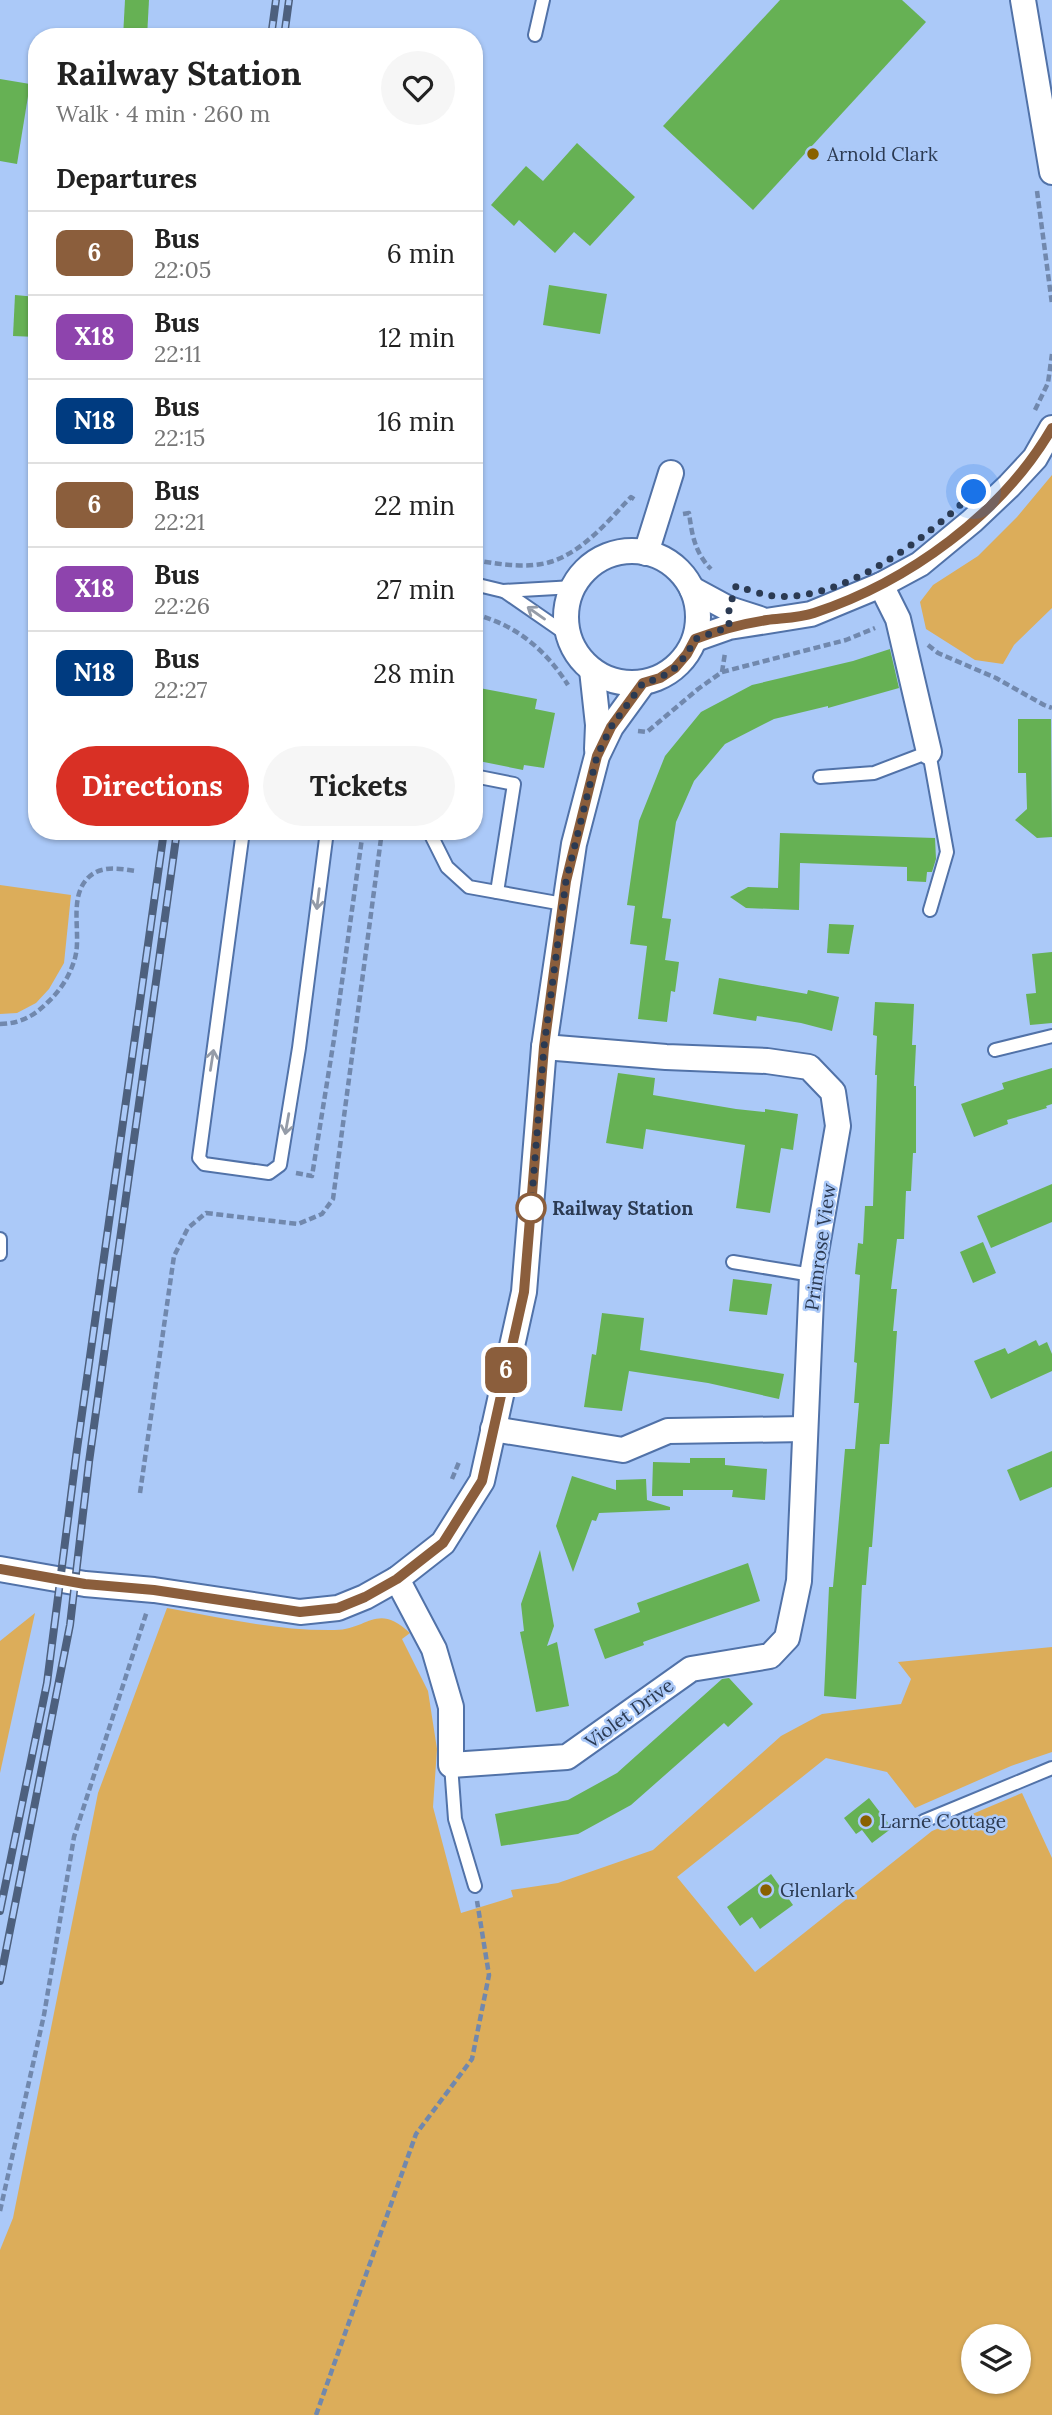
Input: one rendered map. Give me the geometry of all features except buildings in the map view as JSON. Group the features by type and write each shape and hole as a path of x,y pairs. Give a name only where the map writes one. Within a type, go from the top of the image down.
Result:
{"street":[{"path":"1026,3 1052,172"},
{"path":"695,639 729,627 811,614 881,585 920,564 972,521 1035,458 1043,420"},
{"path":"646,553 671,473"},
{"path":"621,553 646,553 665,560 681,573 692,590 697,605 695,639 675,668 660,678 643,683 607,679 592,670 578,655 569,636 566,620 574,587 584,573 597,562 621,553"},
{"path":"881,585 898,619 929,752"},
{"path":"692,590 729,609 764,620"},
{"path":"592,670 598,725 597,756"},
{"path":"0,1569 85,1584 154,1590 300,1612 338,1608 397,1579 443,1543 482,1481 524,1292 544,1047 563,904 574,844 597,756 611,727 643,683"},
{"name":"Primrose View","path":"544,1047 809,1067 833,1092 838,1126 812,1275 805,1429"},
{"path":"493,1429 623,1450 668,1431 805,1429"},
{"name":"Violet Drive","path":"451,1765 567,1757 691,1669 770,1656 786,1638 799,1581 805,1429"},
{"path":"397,1579 434,1649 451,1707 451,1765"}],"lane":[{"path":"535,35 543,0"},
{"path":"483,586 503,591 574,587"},
{"path":"503,591 569,636"},
{"path":"820,777 874,773 929,752 947,852 930,910"},
{"path":"483,778 514,784 497,892"},
{"path":"242,840 198,1158 204,1164 269,1173 280,1165 290,1111 326,840"},
{"path":"434,840 447,867 469,887 563,904"},
{"path":"995,1050 1052,1036"},
{"path":"0,1239 0,1254"},
{"path":"733,1262 812,1275"},
{"path":"451,1765 455,1819 475,1886"},
{"path":"925,1821 1052,1768"}],"path":[{"path":"1043,420 1052,355"},
{"path":"483,561 513,565 550,562 582,545 631,497 657,516 689,513 693,540 702,560 712,570"},
{"path":"483,617 516,630 546,654 568,684 572,695"},
{"path":"611,727 647,732 722,672 846,640 898,619"},
{"path":"722,672 729,627"},
{"path":"928,644 937,653 996,678 1052,708"},
{"path":"274,1169 312,1177 362,840"},
{"path":"0,1024 10,1024 36,1014 61,990 76,957 78,896 89,876 106,868 136,871"},
{"path":"447,1490 461,1458"},
{"path":"0,2211 44,2015 74,1837 154,1590"},
{"path":"316,2415 416,2134 471,2059 489,1975 475,1886"}],"shaded area":[{"path":"1052,475 1052,608 1014,645 1003,664 975,660 926,629 920,602 933,585 978,556 1017,517"},
{"path":"0,885 71,895 64,963 49,989 36,1003 17,1013 0,1014"},
{"path":"167,1608 251,1623 314,1630 347,1629 381,1618 399,1624 410,1633 402,1639 428,1691 437,1749 433,1807 461,1913 513,1897 511,1890 558,1883 653,1850 781,1736 822,1714 901,1704 911,1679 898,1662 1052,1647 1052,1752 1011,1766 915,1808 887,1772 826,1758 677,1877 755,1972 932,1831 1022,1793 1052,1858 1052,2415 0,2415 0,2250 13,2218 98,1793"},
{"path":"35,1613 0,1773 0,1641"}],"railway":[{"path":"272,28 276,0"},
{"path":"285,28 289,0"},
{"path":"0,1911 47,1683 77,1449 163,840"},
{"path":"0,1981 70,1625 89,1462 176,840"}],"bus line":[{"name":"6","path":"0,1569 85,1584 154,1590 300,1612 338,1608 365,1597 397,1579 443,1543 482,1481 524,1292 544,1047 566,881 597,756 611,727 643,683 660,678 675,668 695,639 729,627 811,614 881,585 920,564 1009,486 1035,458 1052,428"}],"place":[{"name":"Arnold Clark","path":"813,154"},
{"name":"Railway Station","path":"531,1208"},
{"name":"Larne Cottage","path":"866,1821"},
{"name":"Glenlark","path":"766,1890"}],"route":[{"path":"531,1208 544,1047 566,881 597,756 611,727 643,683 660,678 675,668 695,639 729,627 729,609 736,586 769,596 808,594 843,585 862,576 917,540 974,492"}]}
